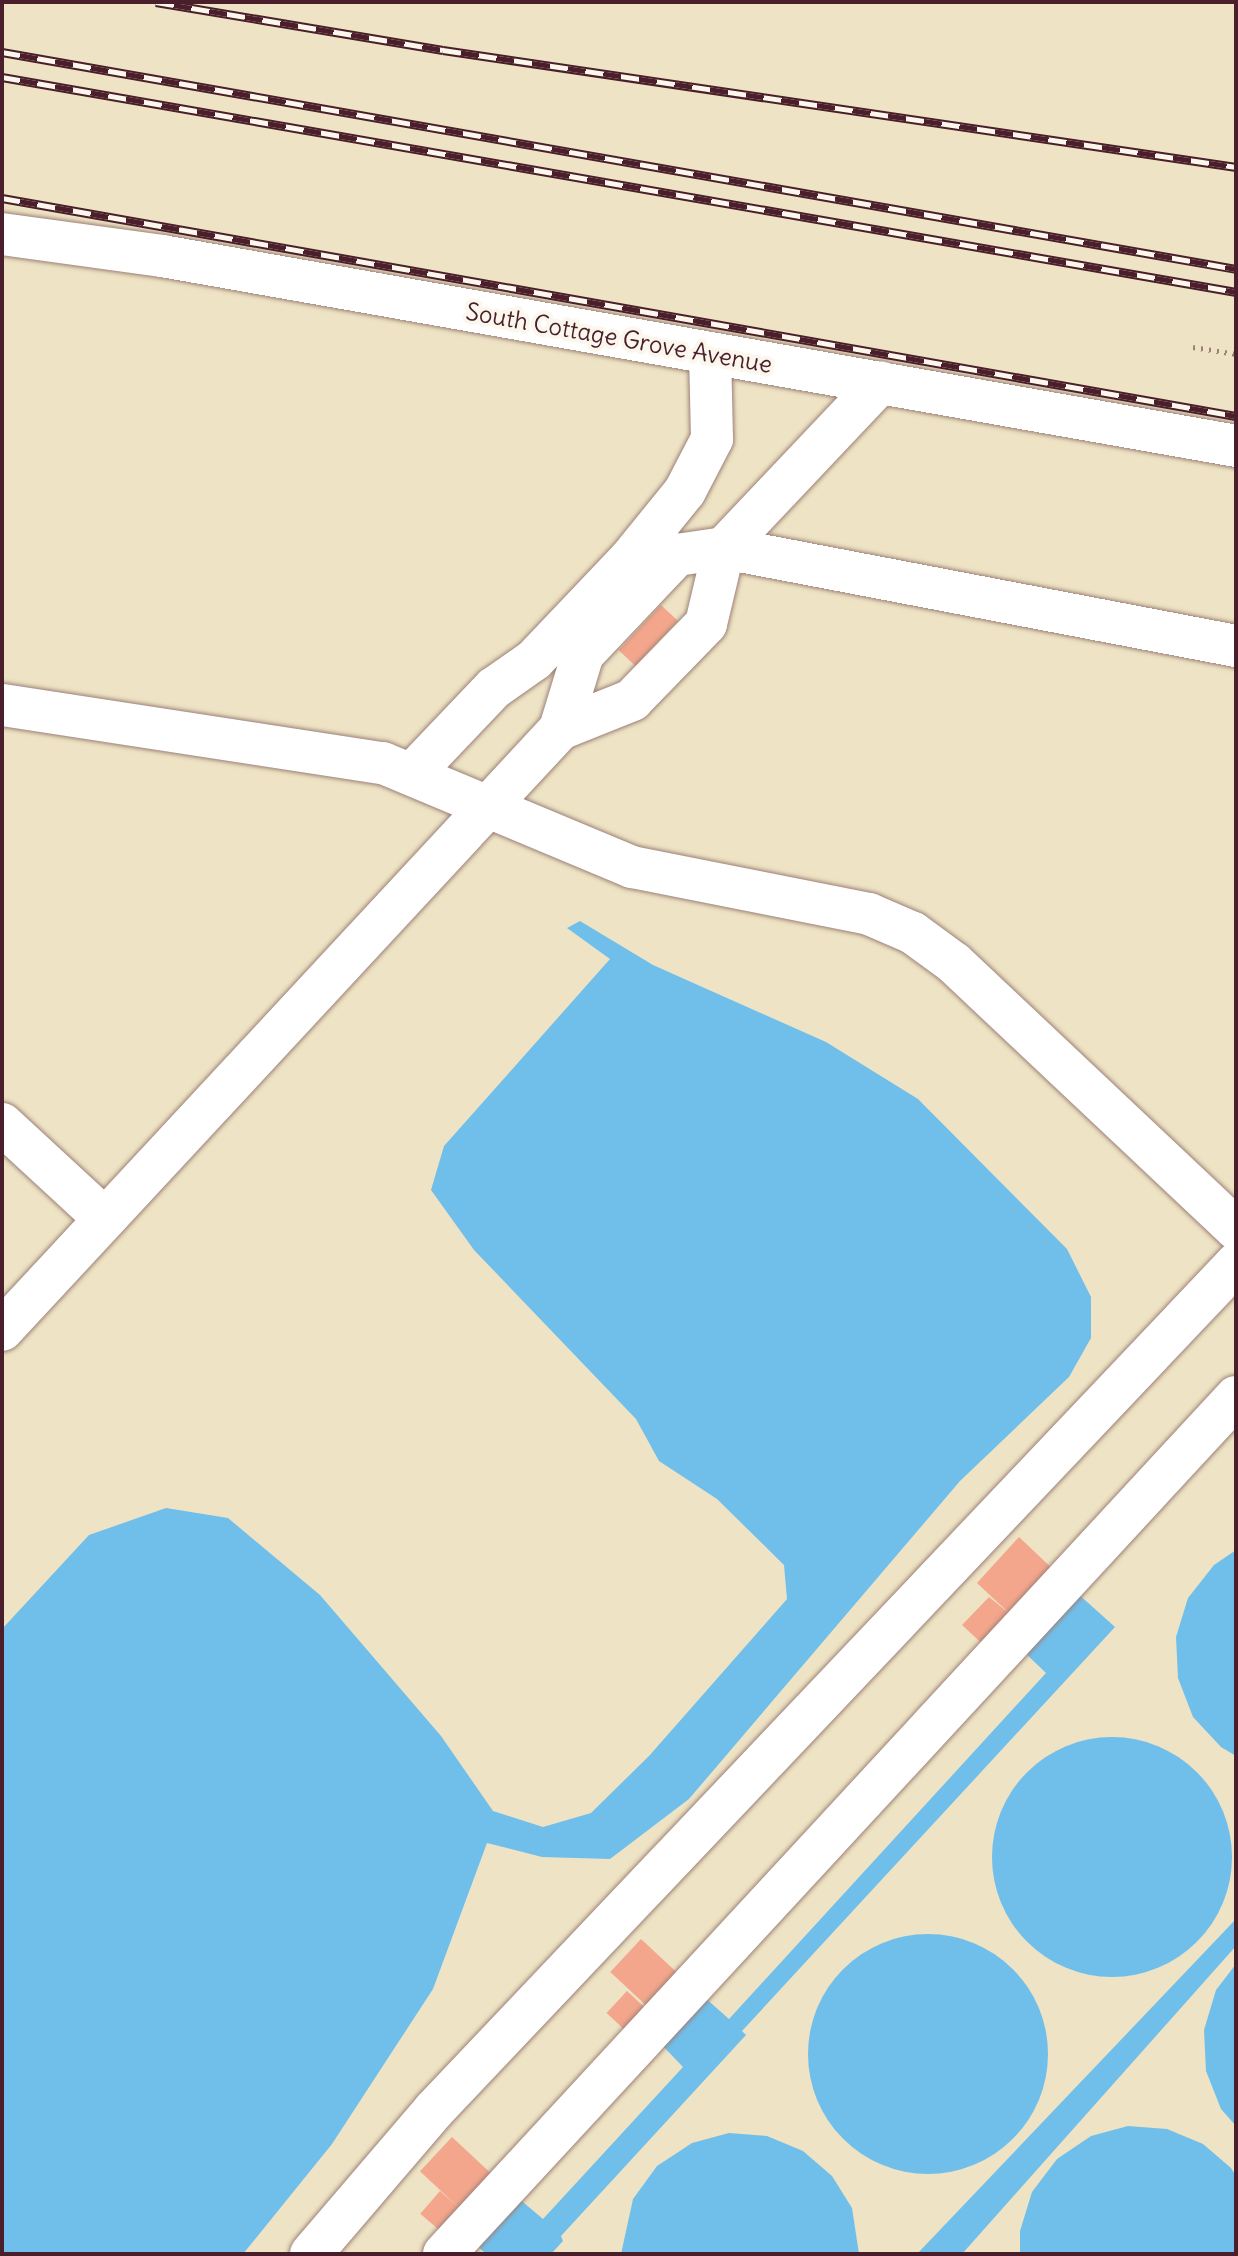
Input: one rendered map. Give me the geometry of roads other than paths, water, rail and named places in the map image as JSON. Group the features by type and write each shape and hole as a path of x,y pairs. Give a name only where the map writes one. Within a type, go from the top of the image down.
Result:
{"street":[{"name":"South Cottage Grove Avenue","path":"2,234 162,256 1236,446"},
{"path":"412,774 494,688 534,660 630,559 650,530 685,491 708,450 710,354"},
{"path":"2,1330 560,729 632,700 706,624 724,548 881,382"},
{"path":"560,729 583,654 677,555 724,548 1236,646"},
{"path":"2,705 383,763 632,867 869,914 913,933 954,963 1236,1229"},
{"path":"2,1124 105,1219"},
{"path":"311,2254 434,2110 1236,1264"},
{"path":"444,2254 1236,1397"}],"water":[{"path":"580,921 653,965 826,1042 918,1099 1067,1249 1091,1297 1091,1338 1069,1377 960,1481 689,1799 610,1859 542,1857 487,1843 433,1989 332,2144 243,2254 2,2254 2,1629 89,1535 166,1508 228,1518 320,1595 441,1736 493,1811 543,1827 591,1813 649,1756 787,1599 784,1565 717,1499 659,1461 636,1419 474,1250 431,1190 444,1146 610,959 567,928"},
{"path":"1236,1550 1236,1756 1221,1747 1193,1717 1178,1678 1176,1637 1188,1598 1214,1565"},
{"path":"1076,1592 1115,1627 742,2031 746,2035 561,2236 563,2241 551,2254 486,2254 474,2243 517,2197 543,2219 683,2067 659,2042 703,1996 729,2019 1046,1673 1021,1649"},
{"path":"1112,1737 1158,1746 1179,1757 1197,1772 1212,1790 1223,1811 1232,1857 1223,1903 1212,1924 1197,1942 1179,1957 1158,1968 1112,1977 1066,1968 1045,1957 1027,1942 1012,1924 1001,1903 992,1857 1001,1811 1012,1790 1027,1772 1045,1757 1066,1746"},
{"path":"1236,1919 1236,1946 962,2254 917,2254"},
{"path":"928,1934 974,1943 995,1954 1013,1969 1028,1987 1039,2008 1048,2054 1039,2100 1028,2121 1013,2139 995,2154 974,2165 928,2174 882,2165 861,2154 843,2139 828,2121 817,2100 808,2054 817,2008 828,1987 843,1969 861,1954 882,1943"},
{"path":"1236,1964 1236,2126 1221,2109 1206,2071 1204,2030 1216,1990"},
{"path":"1128,2126 1167,2129 1203,2144 1231,2168 1236,2176 1236,2254 1020,2254 1020,2231 1032,2192 1057,2159 1091,2136"},
{"path":"729,2133 767,2136 803,2151 832,2176 852,2208 859,2254 621,2254 633,2199 657,2166 692,2143"}],"railway":[{"path":"156,2 443,50 1236,167"},
{"path":"2,52 1236,269"},
{"path":"2,77 1236,292"},
{"path":"2,198 1236,416"}]}
